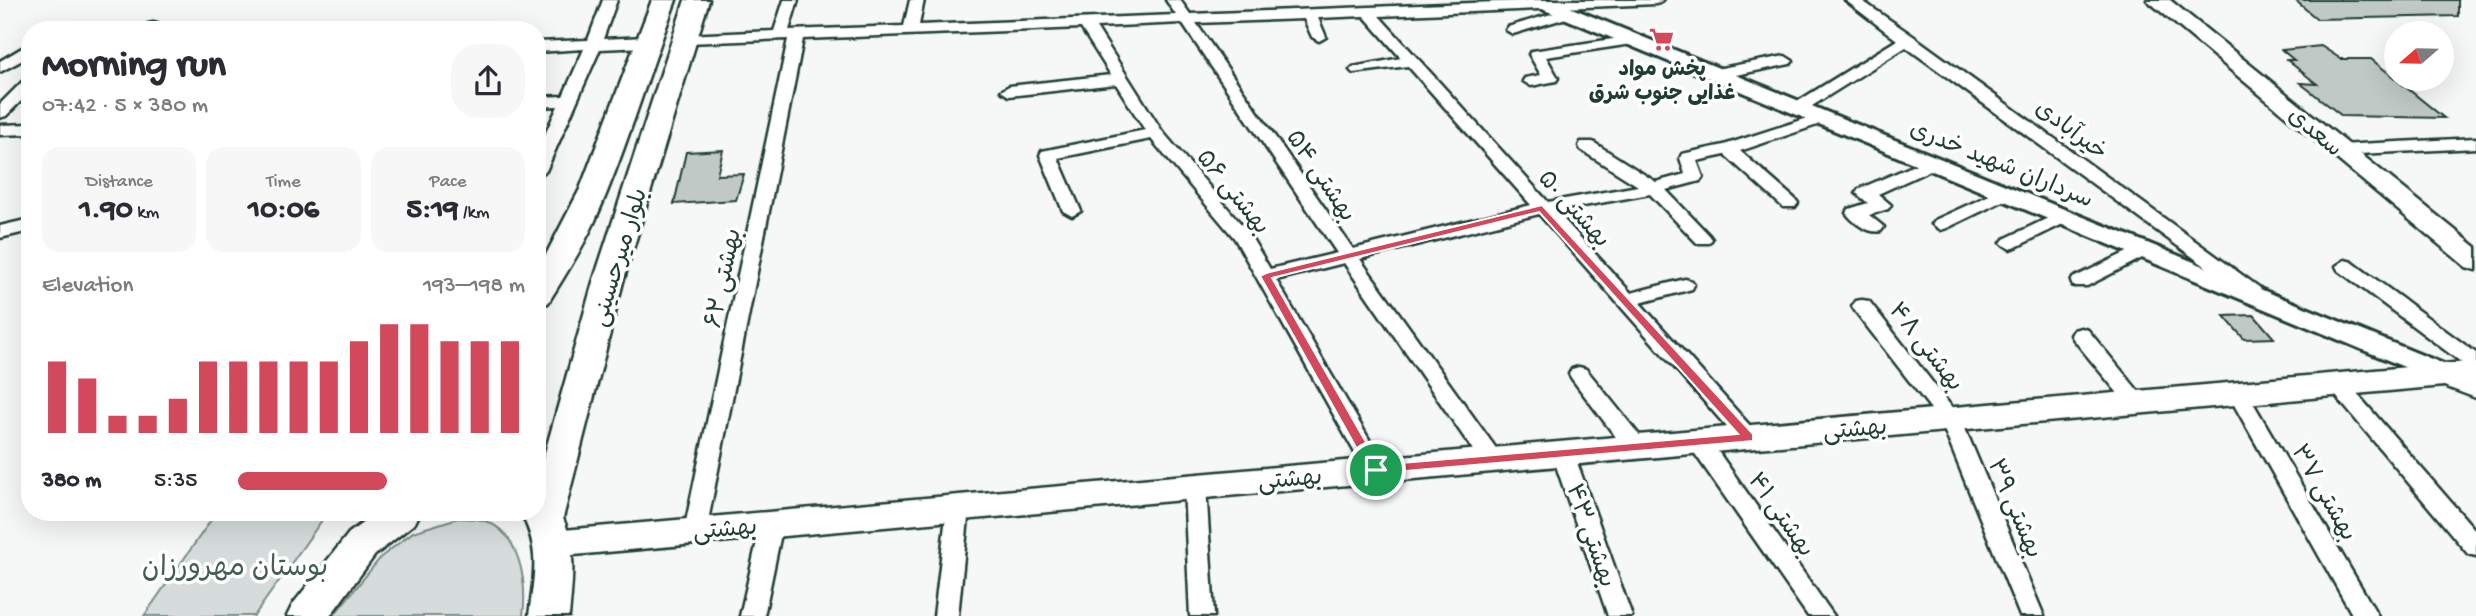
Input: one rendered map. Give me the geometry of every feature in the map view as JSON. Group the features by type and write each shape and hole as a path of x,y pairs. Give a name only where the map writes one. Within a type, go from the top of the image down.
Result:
{"main road":[{"name":"بلوار میرحسینی","path":"546,281 573,236 595,191 646,42 664,0"},
{"name":"بلوار میرحسینی","path":"546,519 608,282 687,39 697,0"},
{"name":"سعدی","path":"2157,0 2476,261"},
{"name":"بهشتی","path":"545,523 695,531 2462,373"},
{"path":"2462,373 2476,387"},
{"path":"307,616 378,521"},
{"path":"362,544 392,521"},
{"name":"بلوار میرحسینی","path":"545,523 549,616"}],"street":[{"path":"546,151 594,45 610,0"},
{"name":"بهشتی ۶۲","path":"695,531 788,35 791,0"},
{"path":"911,30 917,0"},
{"name":"بهشتی ۵۴","path":"1173,0 1492,460"},
{"path":"687,39 1540,2 1656,0"},
{"name":"خیرآبادی","path":"1852,0 2262,298"},
{"name":"سرداران شهید خدری","path":"1540,2 2262,298 2462,373"},
{"name":"بهشتی ۵۰","path":"1367,11 1749,437"},
{"path":"1309,13 1320,37"},
{"path":"1513,30 1568,13"},
{"name":"بهشتی ۵۶","path":"1085,22 1155,132 1242,236 1376,470"},
{"path":"1798,108 1908,39"},
{"path":"1531,81 1550,78 1537,54 1633,40"},
{"path":"546,47 646,42"},
{"path":"0,67 21,55"},
{"path":"1358,70 1410,61"},
{"path":"1716,74 1785,61"},
{"path":"1009,91 1120,79"},
{"path":"0,113 21,92"},
{"path":"546,102 569,101"},
{"path":"1266,276 1542,208 1654,188 1694,177 1688,158 1728,149 1823,118"},
{"path":"0,130 21,129"},
{"path":"1072,211 1048,155 1155,132"},
{"path":"2339,150 2476,143"},
{"path":"1587,146 1654,188 1703,239"},
{"path":"1728,149 1789,203"},
{"path":"1875,227 1855,214 1882,205 1865,193 1931,163"},
{"path":"1941,224 2005,193"},
{"path":"2010,243 2063,217"},
{"path":"0,232 21,227"},
{"path":"2080,282 2144,250"},
{"path":"2345,266 2476,363"},
{"path":"1626,302 1685,285"},
{"name":"بهشتی ۴۸","path":"1862,306 1950,419"},
{"path":"2081,335 2137,402"},
{"path":"1579,374 1636,447"},
{"path":"2338,385 2476,547"},
{"name":"بهشتی ۳۷","path":"2238,394 2366,616"},
{"name":"بهشتی ۳۹","path":"1950,419 2032,616"},
{"name":"بهشتی ۴۱","path":"1699,442 1822,616"},
{"name":"بهشتی ۴۳","path":"1563,454 1620,616"},
{"path":"1195,486 1202,616"},
{"path":"946,616 958,508"},
{"path":"752,616 772,524"}],"green space":[{"name":"بوستان مهرورزان","path":"210,521 321,521 254,616 144,616"},
{"path":"448,521 485,521 497,527 507,536 519,561 524,589 523,616 333,616 381,557 413,532"}],"building":[{"path":"2295,0 2458,0 2458,16 2317,19"},
{"path":"2321,46 2341,59 2371,59 2384,70 2384,91 2411,91 2444,118 2342,116 2300,83 2317,84 2287,60 2294,60 2282,50"},
{"path":"723,150 717,175 744,174 736,200 674,204 686,152"},
{"path":"2254,315 2274,338 2244,339 2224,316"}],"place":[{"name":"پخش مواد غذایی جنوب شرق","path":"1662,39"}],"route":[{"path":"1542,208 1749,437 1563,454 1376,470 1266,276 1542,208"}]}
